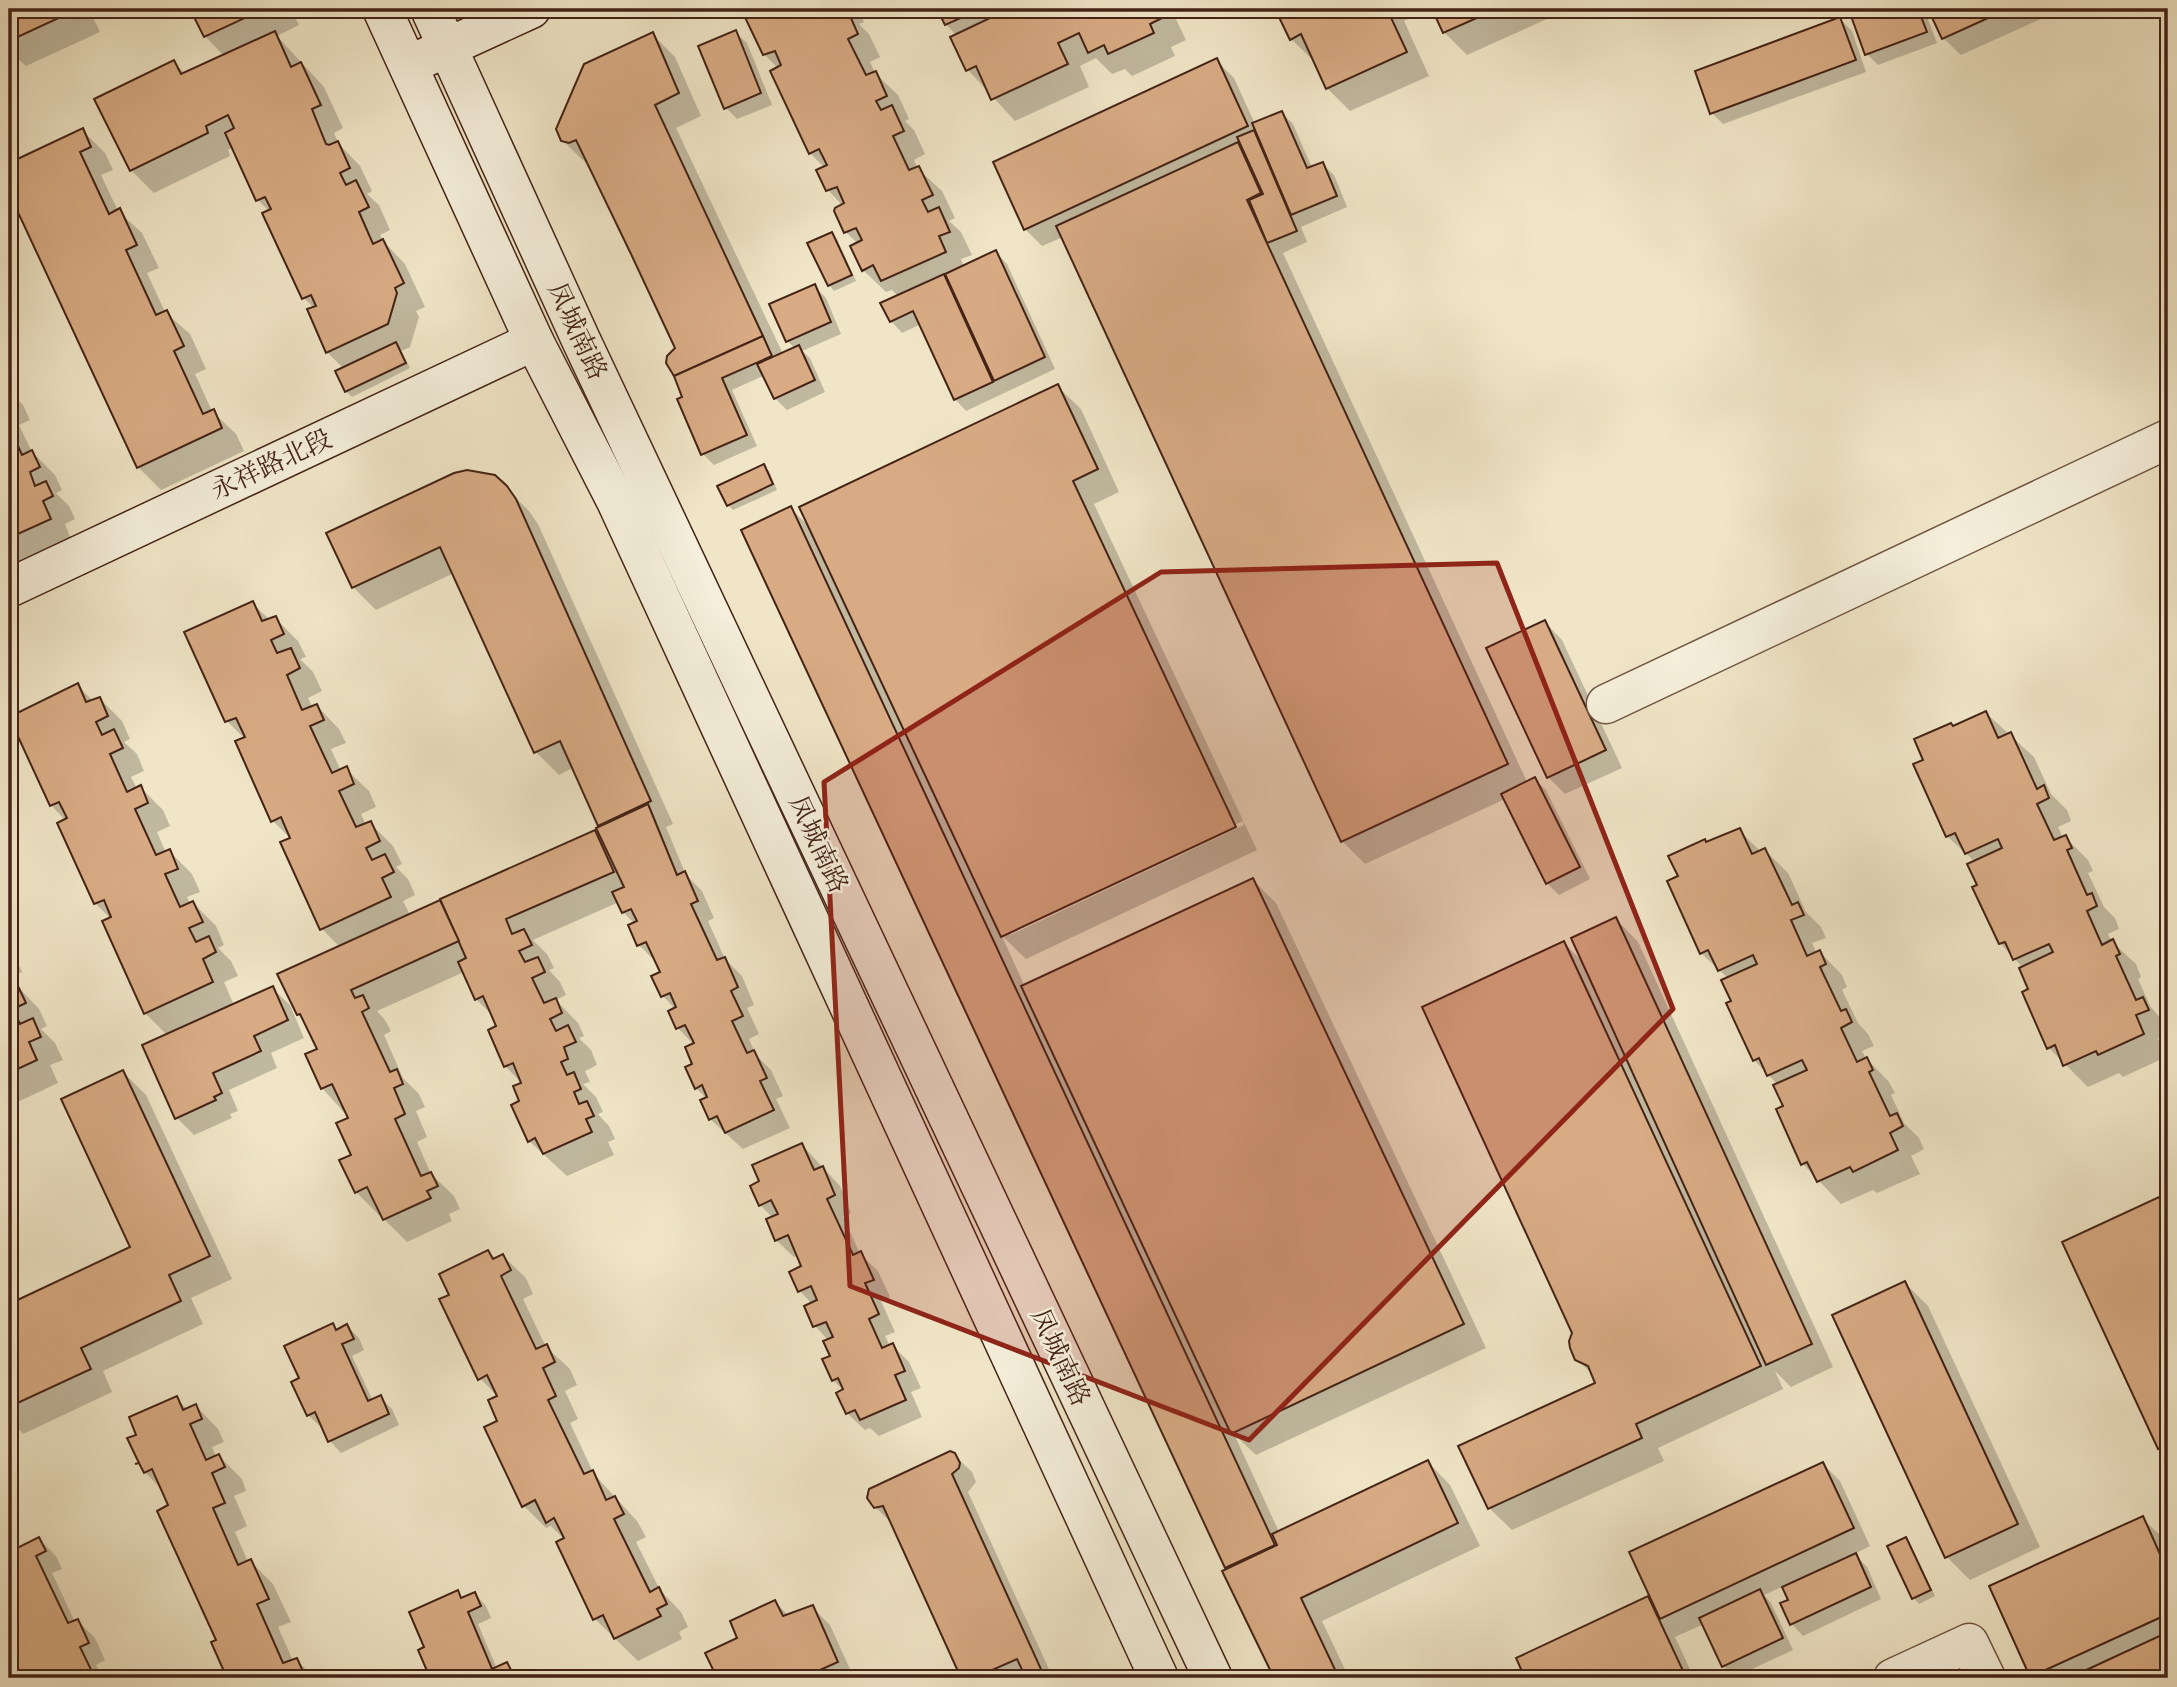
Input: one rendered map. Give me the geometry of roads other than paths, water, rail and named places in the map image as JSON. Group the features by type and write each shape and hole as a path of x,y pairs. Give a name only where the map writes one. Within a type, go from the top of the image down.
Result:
{"street":[{"name":"凤城南路","path":"383,9 534,341 622,513 1159,1678"},
{"name":"凤城南路","path":"430,9 581,340 1213,1678"},
{"path":"410,65 531,9"},
{"name":"永祥路北段","path":"9,588 534,341"},
{"path":"1606,704 2168,439"},
{"path":"1894,1678 1969,1643 1986,1678"}]}
